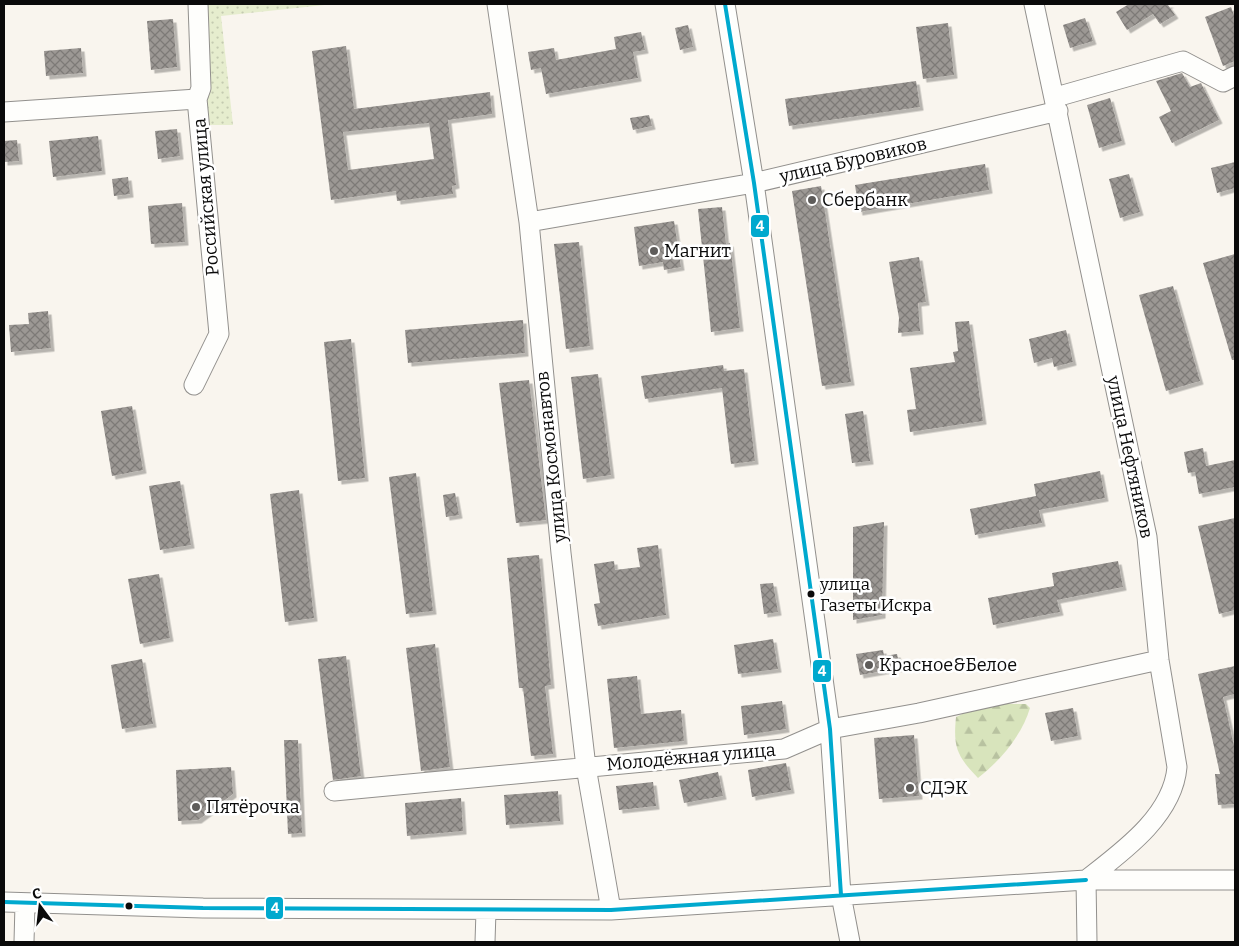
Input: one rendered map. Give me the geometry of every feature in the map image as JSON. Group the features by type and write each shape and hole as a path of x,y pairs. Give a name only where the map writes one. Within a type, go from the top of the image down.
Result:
{"street":[{"name":"Российская улица","path":"194,385 219,334 197,100 200,88 198,4"},
{"name":"улица Космонавтов","path":"496,4 529,222 561,553 586,767 611,910"},
{"path":"725,4 754,184 830,729 840,895 850,942"},
{"name":"улица Нефтяников","path":"1034,4 1057,104 1147,537 1159,660 1176,753 1176,780 1171,794 1151,822 1129,845 1086,880"},
{"name":"улица Буровиков","path":"529,222 754,184 1057,104 1183,61 1223,82 1235,76"},
{"path":"4,112 197,100"},
{"name":"Молодёжная улица","path":"334,791 784,749 830,729 919,713 1159,660"},
{"path":"1086,880 1088,942"},
{"path":"4,902 25,904 486,911 611,910 1086,880 1235,880"},
{"path":"24,942 25,904"},
{"path":"485,942 486,911"}],"green space":[{"path":"206,4 334,4 221,16 233,125 207,125"},
{"path":"998,704 1026,704 1030,708 1016,738 994,764 978,778 965,764 958,751 955,737 956,717 975,708"}],"building":[{"path":"1129,4 1171,4 1168,5 1175,15 1160,24 1153,14 1127,30 1116,12"},
{"path":"1231,7 1235,18 1235,61 1223,66 1205,17"},
{"path":"1085,18 1093,41 1070,48 1063,25"},
{"path":"173,19 177,67 151,70 147,21"},
{"path":"948,23 954,75 923,79 916,27"},
{"path":"688,25 693,47 680,50 675,28"},
{"path":"641,32 645,50 633,52 638,78 546,94 541,68 531,70 528,52 554,48 556,60 616,49 614,37"},
{"path":"346,46 354,109 490,92 492,114 448,120 456,185 452,186 453,194 397,201 396,191 331,200 312,51","holes":["429,123 434,159 348,170 343,132"]},
{"path":"81,48 83,73 46,76 44,51"},
{"path":"1182,73 1190,87 1201,83 1219,120 1172,143 1159,117 1171,111 1156,81"},
{"path":"916,81 920,107 789,126 785,99"},
{"path":"1110,98 1122,141 1099,148 1087,105"},
{"path":"649,115 652,126 633,130 630,118"},
{"path":"177,129 180,156 158,159 155,131"},
{"path":"98,136 102,171 53,177 49,141"},
{"path":"17,140 19,161 4,162 4,141"},
{"path":"1235,162 1235,188 1217,193 1211,168"},
{"path":"985,164 989,190 859,212 855,185"},
{"path":"1129,174 1140,212 1120,218 1109,179"},
{"path":"128,177 130,194 114,196 112,179"},
{"path":"821,186 851,382 822,386 792,191"},
{"path":"182,203 185,242 151,244 148,206"},
{"path":"722,207 726,244 730,243 740,328 711,332 698,209"},
{"path":"674,221 681,267 664,270 663,262 639,266 634,227"},
{"path":"579,242 590,346 566,349 554,244"},
{"path":"1235,254 1235,360 1232,360 1203,263"},
{"path":"919,257 926,302 918,303 920,331 898,333 899,318 889,262"},
{"path":"1173,286 1200,381 1166,391 1139,295"},
{"path":"48,311 51,348 11,352 9,325 29,324 28,313"},
{"path":"523,320 525,353 408,363 405,330"},
{"path":"969,321 983,421 910,432 907,410 916,409 910,368 955,362 953,352 958,351 955,322"},
{"path":"1066,330 1073,362 1054,367 1052,358 1034,363 1029,339"},
{"path":"351,339 365,478 338,481 324,342"},
{"path":"723,365 724,371 744,369 755,461 731,464 722,388 645,399 641,376"},
{"path":"598,374 611,475 583,479 571,377"},
{"path":"529,380 546,520 516,523 499,383"},
{"path":"132,406 143,470 112,476 101,411"},
{"path":"863,411 870,461 852,463 845,414"},
{"path":"1203,448 1206,466 1235,460 1235,487 1199,494 1195,472 1188,473 1184,452"},
{"path":"1100,471 1105,498 1039,510 1042,523 975,535 970,509 1036,496 1034,484"},
{"path":"416,473 433,611 406,614 389,477"},
{"path":"180,481 191,545 160,550 149,486"},
{"path":"299,490 314,618 285,622 270,494"},
{"path":"455,493 459,515 446,517 443,495"},
{"path":"1235,518 1235,610 1219,614 1198,526"},
{"path":"884,522 882,615 853,620 853,527"},
{"path":"658,545 666,615 598,626 594,604 600,603 594,564 614,561 615,570 640,567 637,548"},
{"path":"539,555 551,685 545,686 553,754 531,756 523,688 519,688 507,558"},
{"path":"1118,561 1123,587 1057,600 1060,612 993,625 988,598 1054,586 1052,573"},
{"path":"159,574 170,638 140,644 128,579"},
{"path":"773,583 778,612 764,614 760,584"},
{"path":"773,639 778,669 738,674 734,645"},
{"path":"435,644 450,767 421,771 406,648"},
{"path":"883,650 884,656 897,654 900,668 860,675 856,654"},
{"path":"346,656 361,776 333,780 318,659"},
{"path":"142,659 153,724 122,729 111,665"},
{"path":"1235,666 1235,694 1223,697 1235,750 1235,804 1218,805 1215,774 1220,774 1198,674"},
{"path":"637,676 641,714 681,710 684,741 614,748 607,679"},
{"path":"782,701 786,729 744,735 741,706"},
{"path":"1073,708 1078,736 1051,741 1045,713"},
{"path":"914,735 919,796 879,799 874,738"},
{"path":"284,740 298,740 302,833 288,834"},
{"path":"786,763 791,790 752,797 748,770"},
{"name":"Пятёрочка","path":"231,767 233,794 198,820 178,821 176,770"},
{"path":"718,772 723,796 684,803 679,780"},
{"path":"653,782 656,806 619,810 616,786"},
{"path":"558,791 560,821 506,825 504,795"},
{"path":"461,798 463,831 407,836 405,803"}],"transit line":[{"name":"4","path":"725,4 754,183 830,729 841,895"},
{"name":"4","path":"4,902 203,908 611,910 1086,880"}],"place":[{"name":"Сбербанк","path":"812,200"},
{"name":"Магнит","path":"654,251"},
{"name":"улица Газеты Искра","path":"811,594"},
{"name":"Красное&Белое","path":"869,665"},
{"name":"СДЭК","path":"910,788"},
{"name":"Пятёрочка","path":"196,807"}]}
